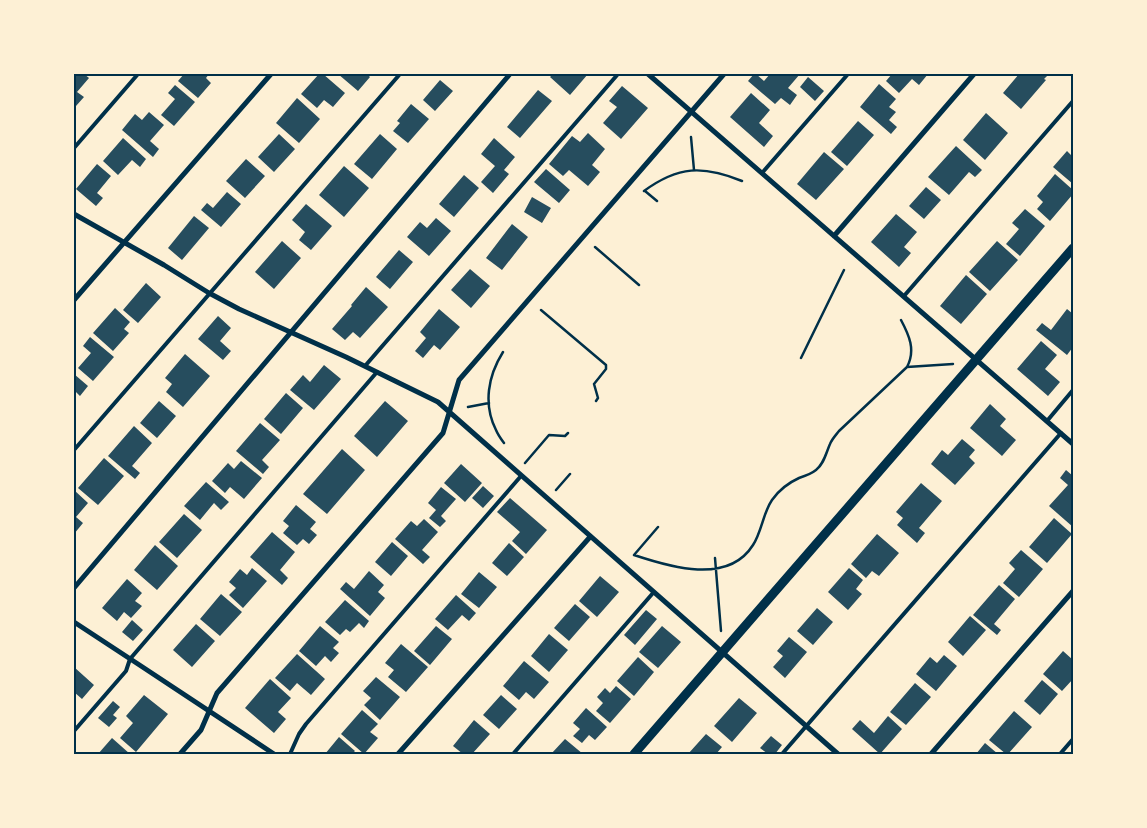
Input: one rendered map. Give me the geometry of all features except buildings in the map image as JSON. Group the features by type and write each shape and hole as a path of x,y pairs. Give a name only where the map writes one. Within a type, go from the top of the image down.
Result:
{"street":[{"path":"74,300 271,74"},
{"path":"74,588 510,74"},
{"path":"648,74 1073,444"},
{"path":"180,754 201,730 217,693 443,433 458,380 724,74"},
{"path":"834,236 974,74"},
{"path":"74,214 239,309 366,366 438,402 838,754"},
{"path":"634,754 1073,248"},
{"path":"398,754 590,537"},
{"path":"931,754 1073,591"},
{"path":"74,622 274,754"}],"lane":[{"path":"74,148 138,74"},
{"path":"74,450 400,74"},
{"path":"366,366 618,74"},
{"path":"762,173 848,74"},
{"path":"904,296 1073,101"},
{"path":"74,731 126,671 130,659 376,372"},
{"path":"1047,420 1073,390"},
{"path":"782,754 1061,433"},
{"path":"290,754 306,724 521,476"},
{"path":"513,754 653,593"},
{"path":"1060,754 1073,739"}],"path":[{"path":"691,137 694,170"},
{"path":"657,201 645,191 656,182 680,172 708,171 721,173 742,181"},
{"path":"595,247 639,285"},
{"path":"801,358 844,270"},
{"path":"541,310 606,365 606,369 594,384 598,398 596,400"},
{"path":"658,526 634,555 652,561 703,570 716,569 738,561 754,543 767,508 778,493 786,486 816,470 822,464 831,441 839,431 907,367 912,349 908,332 902,320"},
{"path":"503,352 492,373 489,403 496,430 504,444"},
{"path":"907,367 953,364"},
{"path":"468,407 489,403"},
{"path":"525,463 549,435 565,436 568,433"},
{"path":"556,490 570,474"},
{"path":"715,558 721,631"}]}
